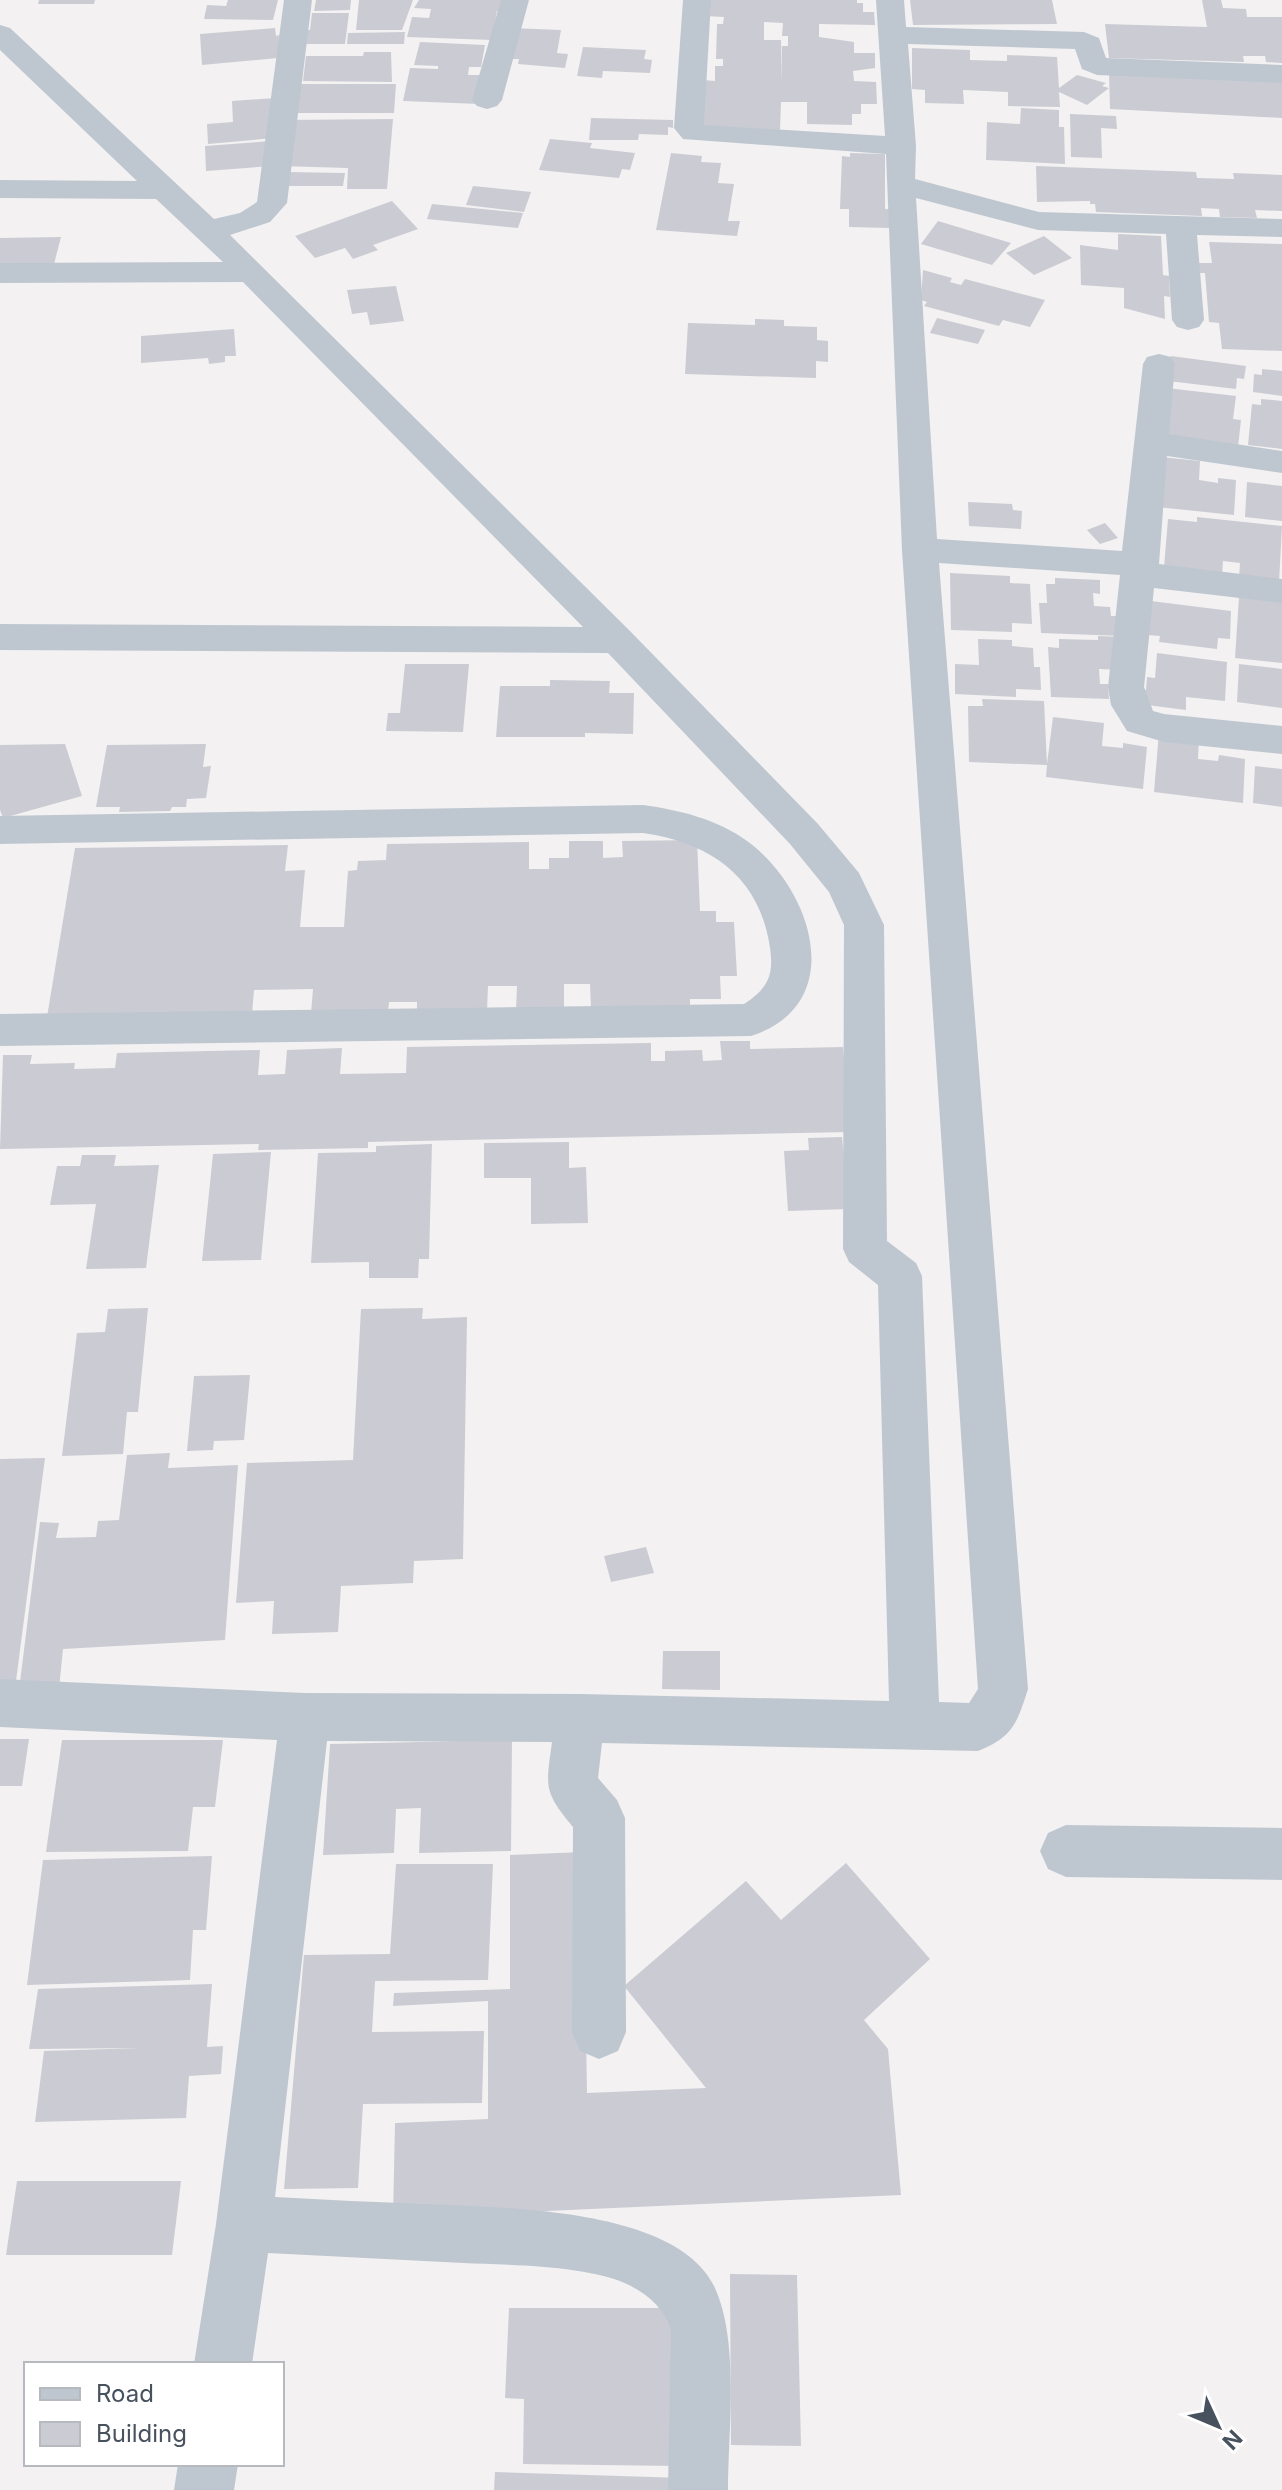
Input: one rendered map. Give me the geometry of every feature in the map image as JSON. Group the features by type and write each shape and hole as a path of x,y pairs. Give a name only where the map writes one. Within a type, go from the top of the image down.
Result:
{"street":[{"path":"213,229 254,219 265,213 272,203 298,0"},
{"path":"487,100 515,0"},
{"path":"697,0 689,128 694,133 901,146"},
{"path":"0,1703 305,1717 580,1718 978,1727 995,1713 1003,1689 920,550 900,184 901,146 891,17 1084,41 1089,44 1092,63 1097,66 1282,74"},
{"path":"0,34 165,190 213,229 251,272 617,640 804,834 845,884 864,925 865,1249 900,1276 922,1726"},
{"path":"900,184 1038,221 1282,228"},
{"path":"0,189 165,190"},
{"path":"1181,225 1188,320"},
{"path":"0,273 251,272"},
{"path":"1159,364 1126,687 1130,705 1140,721 1164,728 1282,740"},
{"path":"1152,443 1282,462"},
{"path":"920,550 1140,569 1282,591"},
{"path":"0,637 617,640"},
{"path":"0,830 643,819 683,824 726,846 751,868 776,897 790,944 791,981 778,1002 751,1020 0,1030"},
{"path":"223,2362 244,2224 305,1717"},
{"path":"580,1718 572,1786 599,1818 599,2032"},
{"path":"1066,1851 1282,1854"},
{"path":"244,2224 520,2237 582,2244 642,2260 674,2281 692,2303 700,2330 698,2490"},
{"path":"204,2490 208,2466"}],"building":[{"path":"39,0 95,0 94,4 38,4"},
{"path":"228,0 278,0 273,20 204,19 207,5 226,6"},
{"path":"316,0 351,0 350,10 314,11"},
{"path":"359,0 413,0 402,30 356,30"},
{"path":"419,0 511,0 509,11 497,11 492,40 407,37 412,17 429,18 431,9 414,8"},
{"path":"705,0 857,0 857,3 863,3 863,12 874,12 875,25 819,24 819,37 854,42 854,53 875,53 875,68 853,71 854,81 876,82 877,104 861,104 861,114 852,114 852,125 807,124 807,102 781,102 780,131 699,130 702,80 715,81 715,66 723,66 723,59 716,59 717,24 723,24 724,17 705,16","holes":["764,22 783,23 782,36 788,36 788,46 782,46 782,83 781,40 764,40"]},
{"path":"910,0 1052,0 1057,24 913,25"},
{"path":"1202,0 1221,0 1223,8 1246,9 1247,17 1282,17 1282,63 1266,62 1265,56 1243,56 1244,62 1109,58 1105,24 1207,27"},
{"path":"312,13 349,13 345,44 301,44 304,30 310,30"},
{"path":"275,28 276,36 279,35 278,58 202,65 200,34"},
{"path":"511,28 561,30 557,53 568,54 565,68 518,64 519,59 510,59"},
{"path":"405,32 404,44 347,44 348,33"},
{"path":"420,42 485,45 481,67 469,67 468,75 484,75 479,104 403,101 410,68 438,69 438,66 414,65"},
{"path":"583,47 646,50 644,59 652,60 650,73 603,71 602,78 577,76"},
{"path":"912,48 970,50 970,60 1007,61 1007,55 1057,57 1059,88 1077,75 1106,83 1102,86 1109,88 1087,105 1059,92 1060,107 1008,106 1008,92 963,90 964,104 925,103 925,90 912,89"},
{"path":"364,52 391,52 392,82 303,81 306,56 363,56"},
{"path":"1109,73 1282,82 1282,118 1110,109"},
{"path":"300,84 396,84 394,113 296,113"},
{"path":"276,98 274,138 208,144 207,124 233,122 232,101"},
{"path":"1021,108 1059,110 1059,127 1064,127 1065,164 986,160 987,122 1020,124"},
{"path":"1070,114 1116,116 1117,129 1101,128 1102,158 1071,157"},
{"path":"591,118 673,120 673,128 668,127 668,135 639,134 638,140 589,140"},
{"path":"393,119 387,189 347,189 348,168 280,166 285,120"},
{"path":"550,139 592,143 590,148 635,153 630,170 622,169 619,178 539,170"},
{"path":"271,141 272,166 206,171 205,146"},
{"path":"671,153 702,156 701,162 721,163 718,183 734,184 728,221 740,221 737,236 656,230"},
{"path":"850,153 885,154 885,209 890,209 890,228 849,227 849,209 840,209 842,156 850,157"},
{"path":"1036,166 1196,172 1197,178 1234,179 1233,173 1282,175 1282,211 1255,210 1257,218 1220,217 1219,209 1201,208 1202,216 1096,212 1095,204 1090,204 1090,201 1037,202"},
{"path":"287,172 345,173 343,186 285,186"},
{"path":"473,186 531,192 524,212 466,205"},
{"path":"392,201 418,229 373,245 378,250 353,259 345,248 315,258 295,236"},
{"path":"432,204 523,213 518,228 427,219"},
{"path":"938,221 1011,243 992,265 921,244"},
{"path":"1118,234 1161,236 1163,275 1169,276 1170,297 1164,296 1165,319 1124,308 1124,288 1081,285 1080,245 1118,250"},
{"path":"1044,236 1072,258 1034,275 1006,253"},
{"path":"61,237 53,268 0,268 0,238"},
{"path":"1209,242 1282,244 1282,351 1222,349 1219,323 1209,322 1205,273 1199,273 1197,263 1212,263"},
{"path":"923,270 952,278 950,282 961,285 965,279 1045,300 1030,327 1003,320 999,326 924,306 927,302 921,300"},
{"path":"396,286 404,321 370,325 367,312 352,314 347,290"},
{"path":"937,318 985,330 978,344 930,333"},
{"path":"755,319 784,320 784,326 817,327 817,340 828,341 828,362 816,361 816,378 685,374 688,323 755,325"},
{"path":"234,329 236,356 225,356 225,362 209,364 208,358 141,363 141,336"},
{"path":"1171,356 1246,366 1244,379 1237,378 1236,389 1168,381"},
{"path":"1262,369 1282,371 1282,396 1253,392 1254,374 1262,375"},
{"path":"1167,388 1236,396 1233,419 1241,420 1238,447 1161,437"},
{"path":"1261,399 1282,401 1282,449 1248,445 1252,404 1261,405"},
{"path":"1161,457 1200,461 1199,480 1218,483 1218,478 1236,480 1234,515 1157,507"},
{"path":"1247,482 1282,486 1282,521 1245,517"},
{"path":"968,502 1012,504 1013,510 1022,511 1021,529 969,526"},
{"path":"1197,517 1282,526 1279,583 1239,579 1240,563 1223,561 1222,575 1164,567 1168,519 1197,522"},
{"path":"1105,523 1118,538 1100,544 1087,530"},
{"path":"950,573 1010,576 1010,583 1030,584 1032,624 1012,623 1012,632 951,630"},
{"path":"1055,578 1100,580 1100,594 1093,593 1094,606 1110,607 1111,616 1122,616 1123,636 1041,633 1039,603 1047,603 1046,584 1055,584"},
{"path":"1239,597 1282,602 1282,663 1235,658"},
{"path":"1151,601 1231,611 1230,639 1218,638 1217,649 1159,642 1160,636 1148,635"},
{"path":"1098,636 1121,637 1123,670 1099,669 1100,684 1108,684 1109,699 1051,697 1048,647 1059,648 1059,639 1098,640"},
{"path":"978,639 1012,640 1012,646 1033,648 1034,667 1040,667 1041,690 1016,689 1016,697 955,694 955,664 979,665"},
{"path":"1157,653 1227,662 1225,701 1186,697 1186,710 1139,704 1140,689 1146,690 1147,677 1155,678"},
{"path":"405,664 469,664 463,732 386,731 388,713 400,713"},
{"path":"1239,664 1282,669 1282,708 1237,702"},
{"path":"550,680 610,681 609,693 634,693 633,734 496,737 500,686 550,686"},
{"path":"982,699 1044,701 1047,764 1053,717 1104,723 1102,746 1123,748 1123,743 1147,747 1143,789 1046,777 1047,765 969,762 968,706 983,706"},
{"path":"1159,732 1199,737 1198,759 1218,761 1219,755 1245,759 1243,803 1154,792"},
{"path":"65,744 82,796 3,818 0,810 0,745"},
{"path":"206,744 203,767 211,766 206,798 187,799 186,807 172,807 170,811 119,812 120,807 96,807 107,745"},
{"path":"1255,766 1282,769 1282,807 1253,803"},
{"path":"697,840 700,911 716,911 716,922 734,922 737,976 720,976 721,999 690,999 690,1007 591,1009 590,984 564,984 564,1009 516,1010 517,986 488,986 487,1011 417,1012 417,1002 389,1002 388,1012 311,1013 313,989 254,990 252,1014 47,1017 75,848 288,845 285,871 305,870 300,927 344,927 348,871 357,870 358,861 386,860 387,844 529,842 529,869 549,869 549,858 569,858 569,841 603,841 603,858 623,857 622,841"},
{"path":"720,1041 750,1041 750,1049 843,1047 850,1132 368,1142 368,1148 258,1150 259,1144 0,1149 3,1055 32,1055 30,1064 75,1063 74,1069 115,1068 117,1053 260,1050 258,1075 285,1074 287,1050 342,1048 340,1074 406,1073 407,1047 651,1043 651,1061 665,1061 665,1051 702,1050 703,1061 722,1060"},
{"path":"842,1137 849,1209 788,1211 784,1151 809,1150 808,1138"},
{"path":"569,1142 569,1168 586,1167 588,1223 531,1224 531,1178 484,1178 484,1143"},
{"path":"432,1144 429,1259 419,1259 418,1278 369,1278 369,1262 311,1263 318,1153 376,1152 376,1146"},
{"path":"271,1152 261,1260 202,1261 213,1154"},
{"path":"82,1155 116,1155 114,1166 159,1165 146,1268 86,1269 96,1204 50,1205 57,1166 80,1166"},
{"path":"148,1308 138,1412 127,1412 123,1454 62,1456 77,1333 105,1332 108,1309"},
{"path":"423,1308 422,1319 467,1317 463,1559 414,1561 413,1583 341,1586 338,1632 272,1634 274,1601 236,1603 247,1463 353,1460 361,1309"},
{"path":"250,1375 244,1440 214,1441 213,1450 187,1451 194,1376"},
{"path":"170,1453 168,1468 238,1465 225,1640 63,1649 59,1689 19,1690 40,1522 59,1523 56,1538 96,1537 98,1521 119,1520 127,1455"},
{"path":"45,1458 16,1681 0,1681 0,1459"},
{"path":"646,1547 654,1573 611,1582 604,1556"},
{"path":"663,1651 720,1651 720,1690 662,1689"},
{"path":"0,1739 29,1739 22,1786 0,1786"},
{"path":"62,1740 223,1740 215,1807 193,1807 188,1851 46,1852"},
{"path":"512,1740 511,1851 419,1853 421,1808 396,1809 394,1853 323,1855 330,1744"},
{"path":"583,1852 587,2093 706,2088 624,1986 746,1881 781,1920 846,1863 930,1959 864,2020 888,2049 901,2195 393,2218 395,2123 488,2119 488,2001 393,2006 394,1993 510,1989 510,1855"},
{"path":"212,1856 206,1930 193,1930 190,1980 27,1985 43,1860"},
{"path":"396,1864 493,1864 488,1980 375,1981 372,2032 484,2031 482,2103 363,2104 358,2188 284,2189 304,1955 390,1954"},
{"path":"212,1984 207,2047 223,2046 221,2074 189,2076 186,2118 35,2122 44,2051 141,2048 29,2049 38,1989"},
{"path":"17,2181 181,2181 172,2255 6,2255"},
{"path":"730,2274 797,2275 801,2446 731,2445"},
{"path":"509,2308 677,2308 678,2466 523,2464 524,2399 505,2398"},
{"path":"495,2472 684,2478 684,2490 494,2490"}]}
